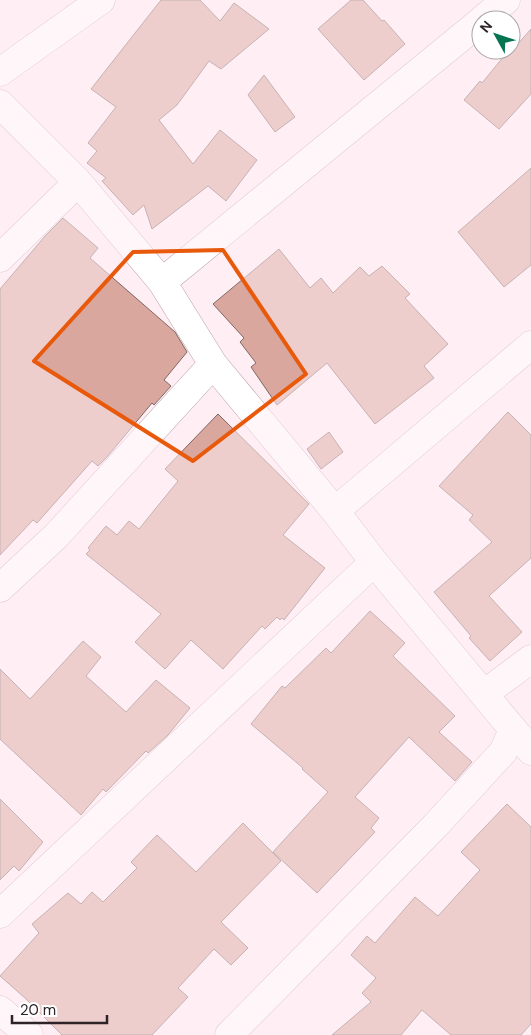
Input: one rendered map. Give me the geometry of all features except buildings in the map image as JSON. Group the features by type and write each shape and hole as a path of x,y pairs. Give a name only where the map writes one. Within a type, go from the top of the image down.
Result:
{"street":[{"path":"0,72 101,0"},
{"path":"494,10 506,0"},
{"path":"162,282 471,28"},
{"path":"0,104 78,182 162,282 213,364 335,511 374,562 531,750"},
{"path":"0,258 78,182"},
{"path":"335,511 531,345"},
{"path":"0,588 56,536 213,364"},
{"path":"0,914 374,562"},
{"path":"484,694 531,659"},
{"path":"229,1035 435,826 503,752 513,730"},
{"path":"0,1010 29,1035"}],"highlighted area":[{"path":"223,250 306,374 193,461 34,361 133,252"}]}
